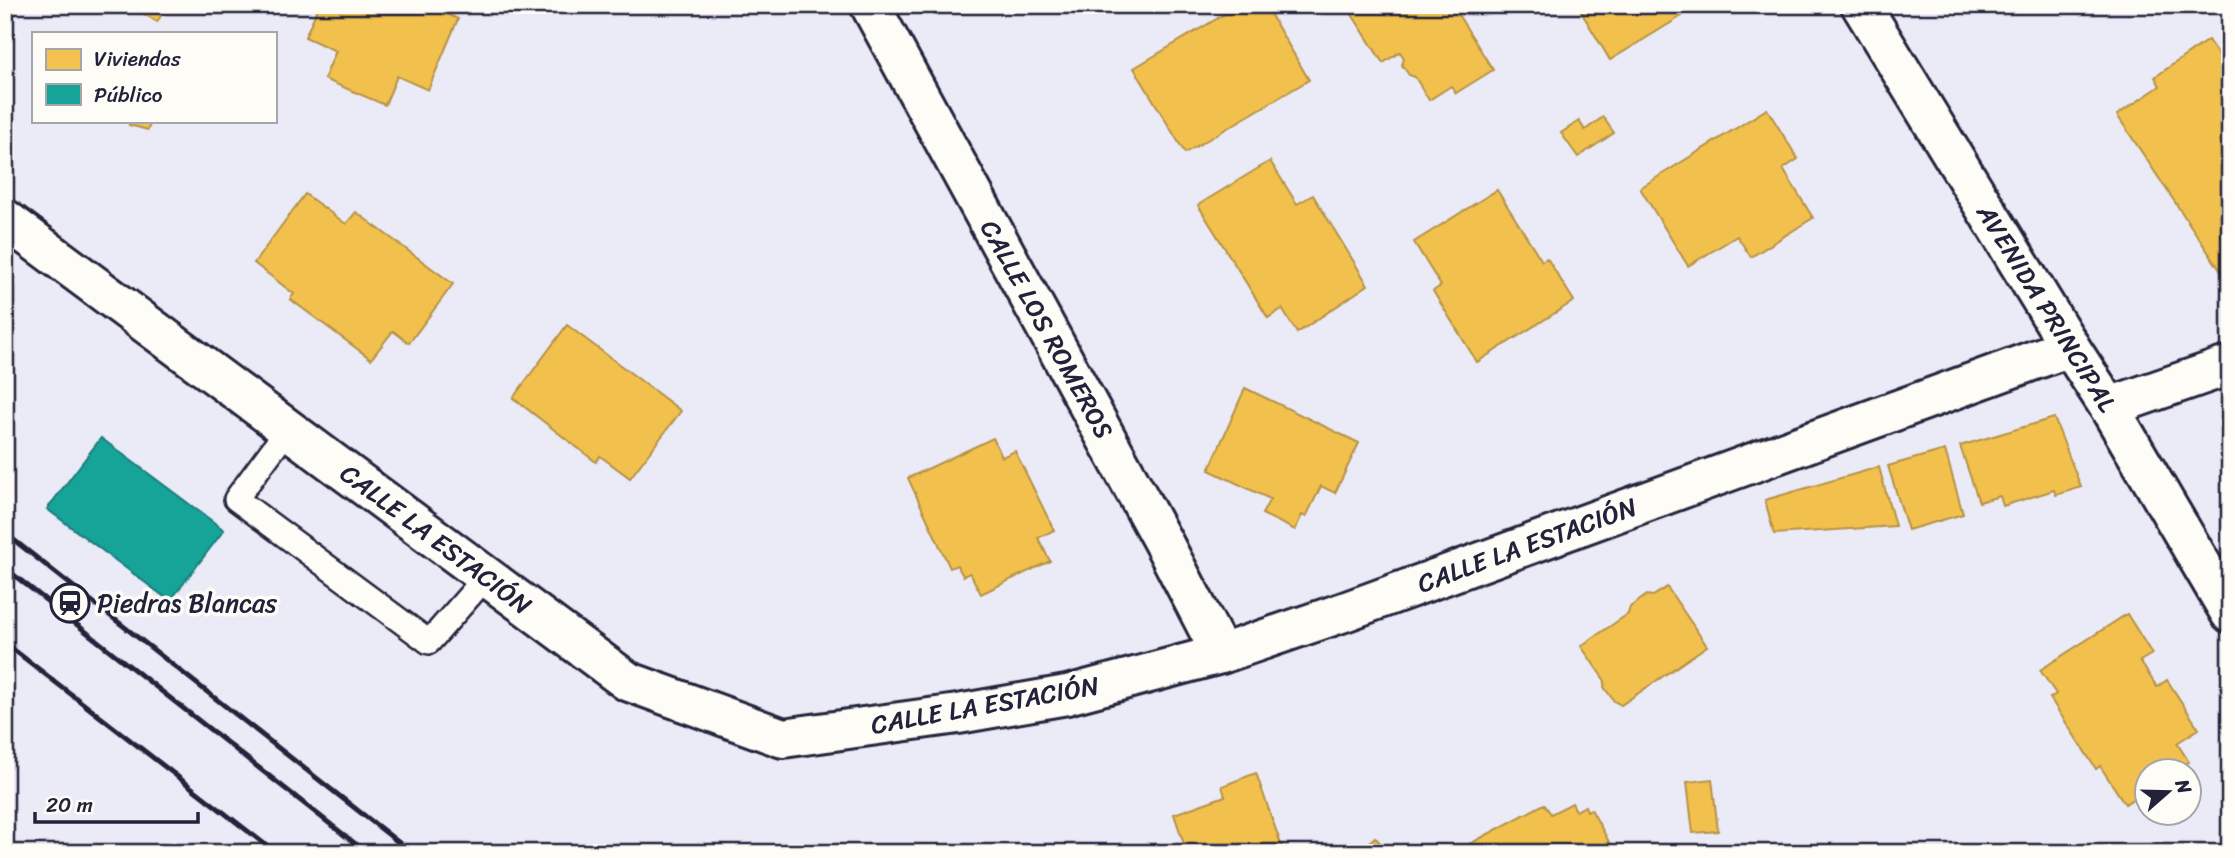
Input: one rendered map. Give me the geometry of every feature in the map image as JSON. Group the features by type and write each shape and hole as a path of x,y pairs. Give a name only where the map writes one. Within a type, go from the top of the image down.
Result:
{"street":[{"name":"CALLE LOS ROMEROS","path":"870,5 1164,544 1221,654"},
{"name":"AVENIDA PRINCIPAL","path":"1861,5 2109,407 2230,613"},
{"name":"CALLE LA ESTACIÓN","path":"5,219 627,681 783,738 958,714 1067,695 1221,654 2070,347"},
{"path":"2109,407 2230,365"}],"lane":[{"path":"288,429 236,499 429,642 486,577"}],"building: Viviendas":[{"path":"130,5 168,5 157,22"},
{"path":"319,5 428,5 458,19 428,90 397,76 385,105 324,79 336,51 305,37"},
{"path":"1240,5 1265,5 1309,80 1185,153 1134,68"},
{"path":"1346,5 1452,5 1493,70 1456,93 1451,86 1429,100 1415,77 1409,75 1402,65 1404,58 1400,52 1383,63"},
{"path":"1577,5 1675,5 1682,16 1610,60"},
{"path":"2208,40 2230,72 2230,285 2117,115 2160,86 2155,77"},
{"path":"1767,109 1798,159 1783,169 1813,218 1751,257 1737,236 1688,266 1640,188"},
{"path":"1603,117 1614,133 1578,157 1561,133 1579,121 1585,130"},
{"path":"130,122 151,122 148,130 129,125"},
{"path":"1270,161 1297,204 1313,195 1368,285 1297,333 1282,309 1268,318 1198,205"},
{"path":"1497,190 1542,261 1547,258 1574,301 1477,362 1433,291 1441,286 1414,242"},
{"path":"305,194 346,224 356,212 453,284 409,343 393,331 371,359 290,299 294,294 254,263"},
{"path":"567,325 681,411 630,478 600,456 596,462 513,398"},
{"path":"1245,388 1359,443 1335,493 1321,486 1306,517 1302,515 1295,530 1262,514 1270,499 1209,470"},
{"path":"2054,418 2081,487 2056,495 2054,490 2003,506 2000,496 1979,502 1960,446"},
{"path":"993,438 1002,457 1015,451 1054,530 1038,538 1050,561 981,594 970,573 963,576 957,565 950,568 908,478"},
{"path":"1945,450 1963,514 1908,530 1888,466"},
{"path":"1879,467 1895,526 1774,534 1765,500"},
{"path":"1667,587 1707,646 1621,705 1614,701 1604,687 1605,681 1581,646 1628,614 1630,607 1647,595 1653,596"},
{"path":"2127,614 2152,654 2140,661 2157,687 2167,680 2199,729 2177,743 2185,756 2134,756 2134,798 2125,804 2100,766 2096,769 2050,698 2056,694 2040,670"},
{"path":"1256,773 1284,853 1187,853 1174,814 1225,796 1222,786"},
{"path":"1712,779 1718,831 1693,833 1687,782"},
{"path":"1572,803 1576,811 1585,806 1587,811 1591,809 1614,851 1453,853 1544,804 1551,814"},
{"path":"1375,837 1389,853 1357,853"}],"building: Público":[{"path":"101,438 224,530 170,601 47,509"}],"railway":[{"path":"5,533 412,853"},
{"path":"5,568 367,853"},
{"path":"5,643 276,853"}],"place":[{"name":"Piedras Blancas","path":"70,603"}]}
